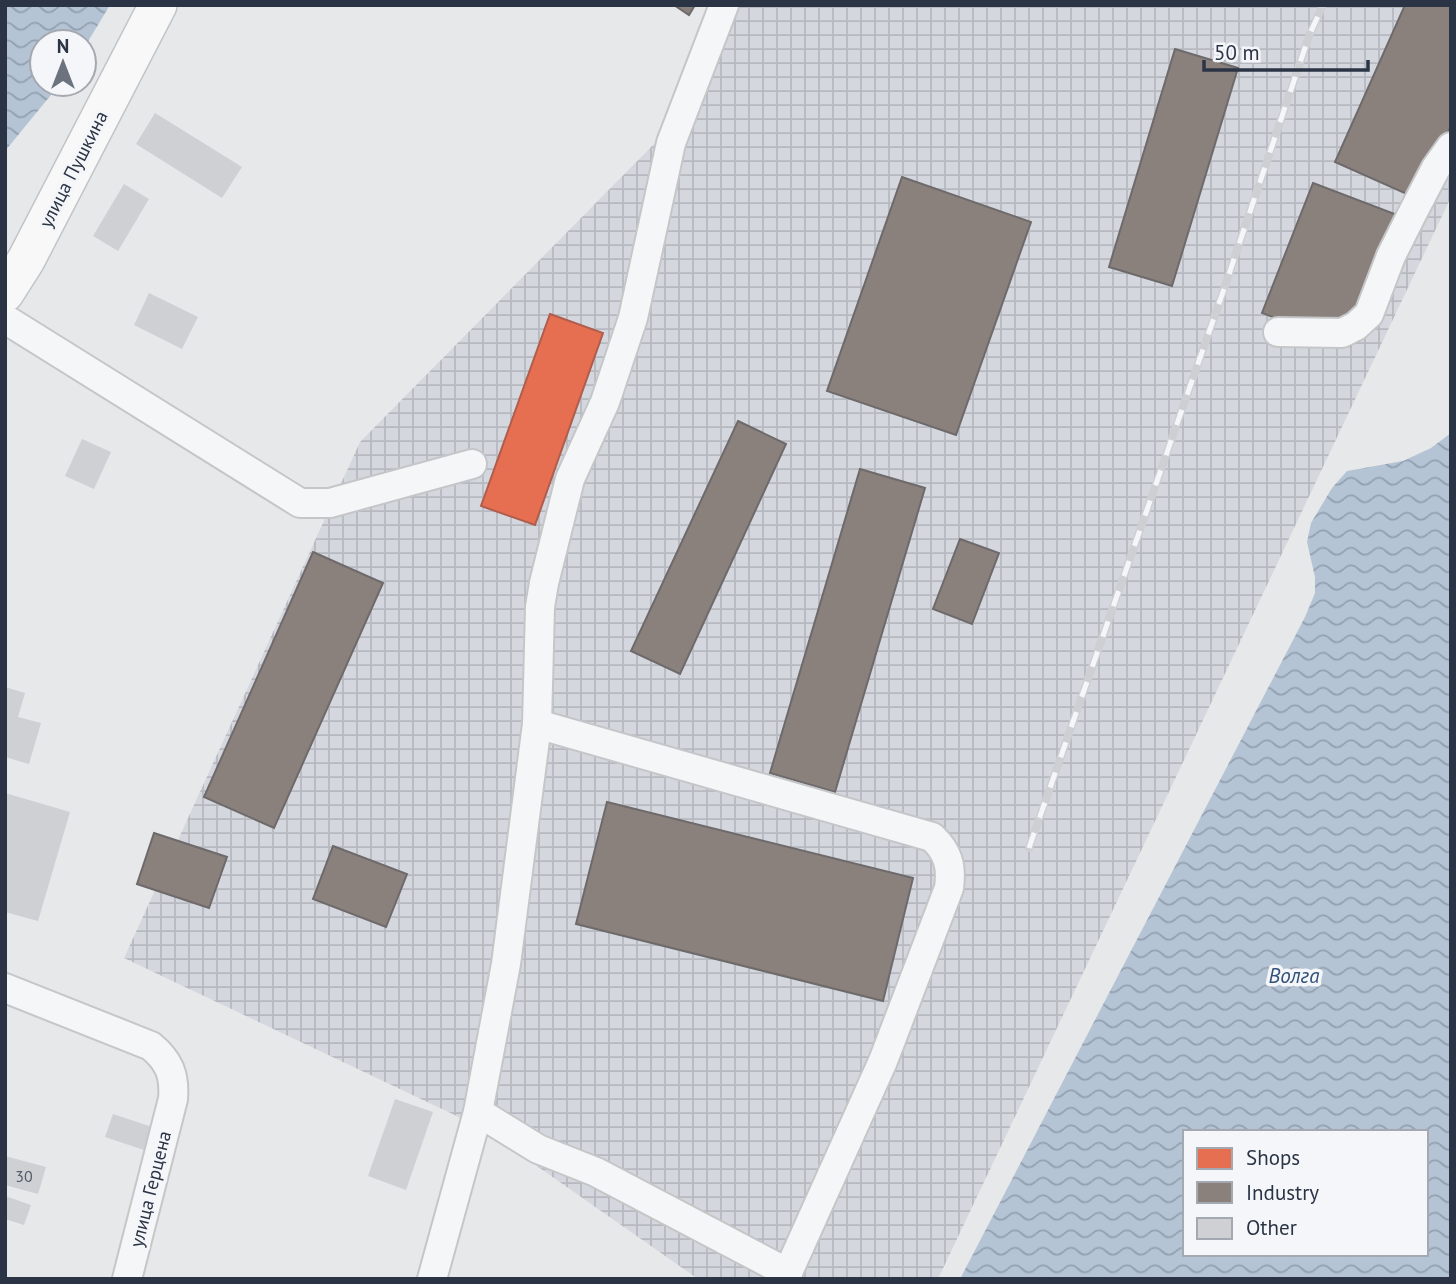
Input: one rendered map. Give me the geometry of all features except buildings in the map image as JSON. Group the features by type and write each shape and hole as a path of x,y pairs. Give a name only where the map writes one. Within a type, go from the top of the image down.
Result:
{"main road":[{"name":"улица Пушкина","path":"5,293 26,260 158,5"}],"street":[{"path":"432,1279 478,1112 506,964 537,724 540,607 570,479 605,402 633,318 671,143 724,5"},
{"path":"1278,332 1342,333 1356,326 1368,314 1391,256 1436,168 1451,147"},
{"path":"5,320 300,503 330,503 472,464"},
{"path":"478,1112 538,1149 596,1172 786,1276 883,1061 949,888 951,874 948,859 942,846 932,836 537,724"},
{"name":"улица Герцена","path":"5,988 151,1046 163,1056 171,1070 173,1098 127,1279"}],"shaded area":[{"path":"739,5 1451,5 1451,197 938,1279 698,1279 484,1129 124,958 360,442 656,142"}],"water":[{"path":"5,5 110,5 96,28 28,28 28,98 49,98 5,151"},
{"name":"Волга","path":"1451,433 1451,1279 960,1279 1305,617 1315,593 1315,577 1307,542 1311,523 1332,488 1347,471 1403,461 1431,448"}],"railway":[{"path":"1029,848 1223,292 1309,36 1323,5"}]}
